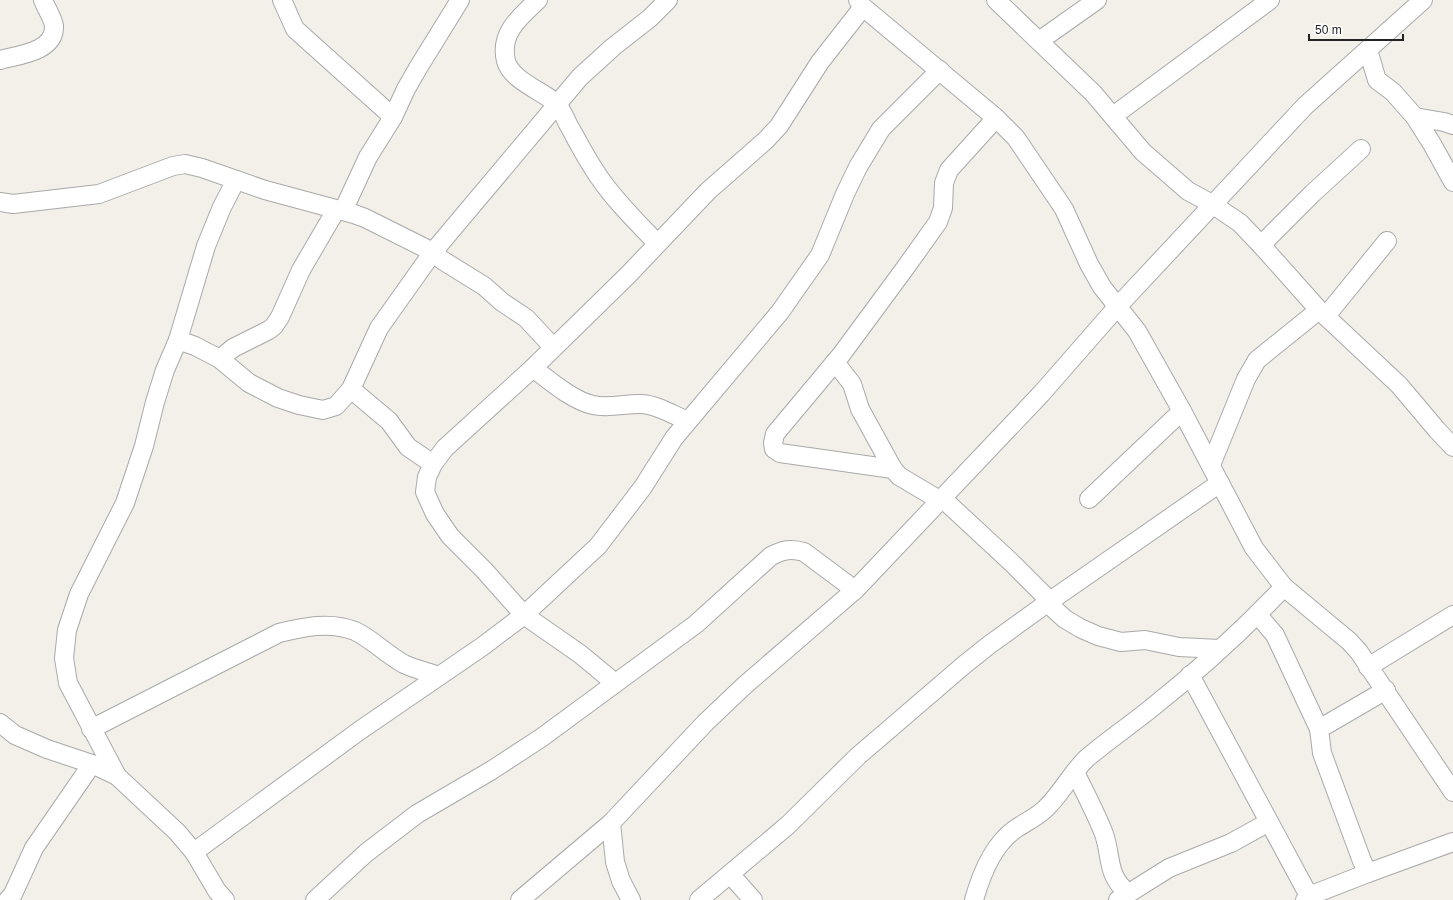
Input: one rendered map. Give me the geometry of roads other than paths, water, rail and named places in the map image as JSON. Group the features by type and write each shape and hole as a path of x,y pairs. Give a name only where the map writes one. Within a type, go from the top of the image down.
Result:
{"street":[{"path":"0,60 39,49 52,35 54,25 43,0"},
{"path":"282,0 295,29 393,117"},
{"path":"220,359 233,348 274,326 280,317 301,270 340,211 368,157 393,117 406,88 460,0"},
{"path":"538,0 522,14 511,28 505,48 506,62 514,75 557,104 585,156 600,178 618,201 657,243"},
{"path":"178,340 195,346 220,359 249,383 278,398 299,405 323,410 336,406 351,389 379,328 433,252 587,70 650,18 668,0"},
{"path":"996,0 1093,93 1143,152 1188,191 1212,204 1240,223 1323,313 1399,385 1453,447"},
{"path":"1039,41 1097,0"},
{"path":"1113,116 1270,0"},
{"path":"520,900 611,823 716,712 855,590 1041,394 1118,306 1305,106 1423,0"},
{"path":"615,683 580,654 524,615 484,570 450,536 435,514 425,492 427,477 433,464 445,448 532,368 628,275 708,191 766,140 779,126 820,62 861,3 996,118 1016,138 1064,209 1089,264 1102,287 1137,330 1211,465 1254,548 1284,587 1349,641 1359,652 1368,667 1386,690 1453,792"},
{"path":"1368,50 1377,80 1393,92 1415,117 1453,182"},
{"path":"194,852 359,731 483,646 524,615 598,546 643,487 674,438 780,312 820,255 845,194 858,167 881,129 940,70"},
{"path":"1415,117 1453,125"},
{"path":"893,469 780,453 774,449 773,443 775,434 835,362 938,222 943,208 944,183 949,170 996,118"},
{"path":"1261,245 1361,148"},
{"path":"0,202 13,204 99,194 174,166 184,164 202,168 265,190 365,218 433,252 442,260 484,286 502,302 526,318 553,347"},
{"path":"117,776 68,683 64,658 67,630 79,594 125,503 144,446 165,370 178,340 206,246 222,207 236,180"},
{"path":"1188,191 1194,224"},
{"path":"1211,465 1246,379 1257,360 1323,313 1387,241"},
{"path":"835,362 852,384 860,409 893,469 899,476 942,500 1014,564 1050,601 1054,609 1065,619 1098,636 1121,642 1145,640 1179,647 1220,649"},
{"path":"532,368 575,397 592,405 608,406 643,404 658,407 688,422"},
{"path":"351,389 389,421 408,447 433,464"},
{"path":"1089,499 1182,411"},
{"path":"699,900 788,825 858,756 989,645 1220,483"},
{"path":"315,900 366,853 417,814 492,770 541,738 696,624 771,556 782,550 796,549 804,552 855,590"},
{"path":"974,900 978,886 989,861 999,844 1013,831 1044,809 1085,760 1150,709 1220,649 1258,615 1284,587"},
{"path":"1258,615 1275,635 1319,729 1322,753 1362,861 1368,873"},
{"path":"1368,667 1453,615"},
{"path":"91,729 279,633 300,628 324,626 338,627 355,631 405,664 439,676"},
{"path":"1190,675 1269,822 1307,898 1368,873 1453,842"},
{"path":"1319,729 1386,690"},
{"path":"0,723 15,735 47,749 92,764 117,776 177,832 194,852 217,891 225,900"},
{"path":"8,900 13,894 34,848 92,764"},
{"path":"1075,772 1091,803 1105,836 1114,877 1123,897 1169,868 1231,843 1269,822"},
{"path":"611,823 616,862 621,881 631,900"},
{"path":"730,874 753,900"}]}
